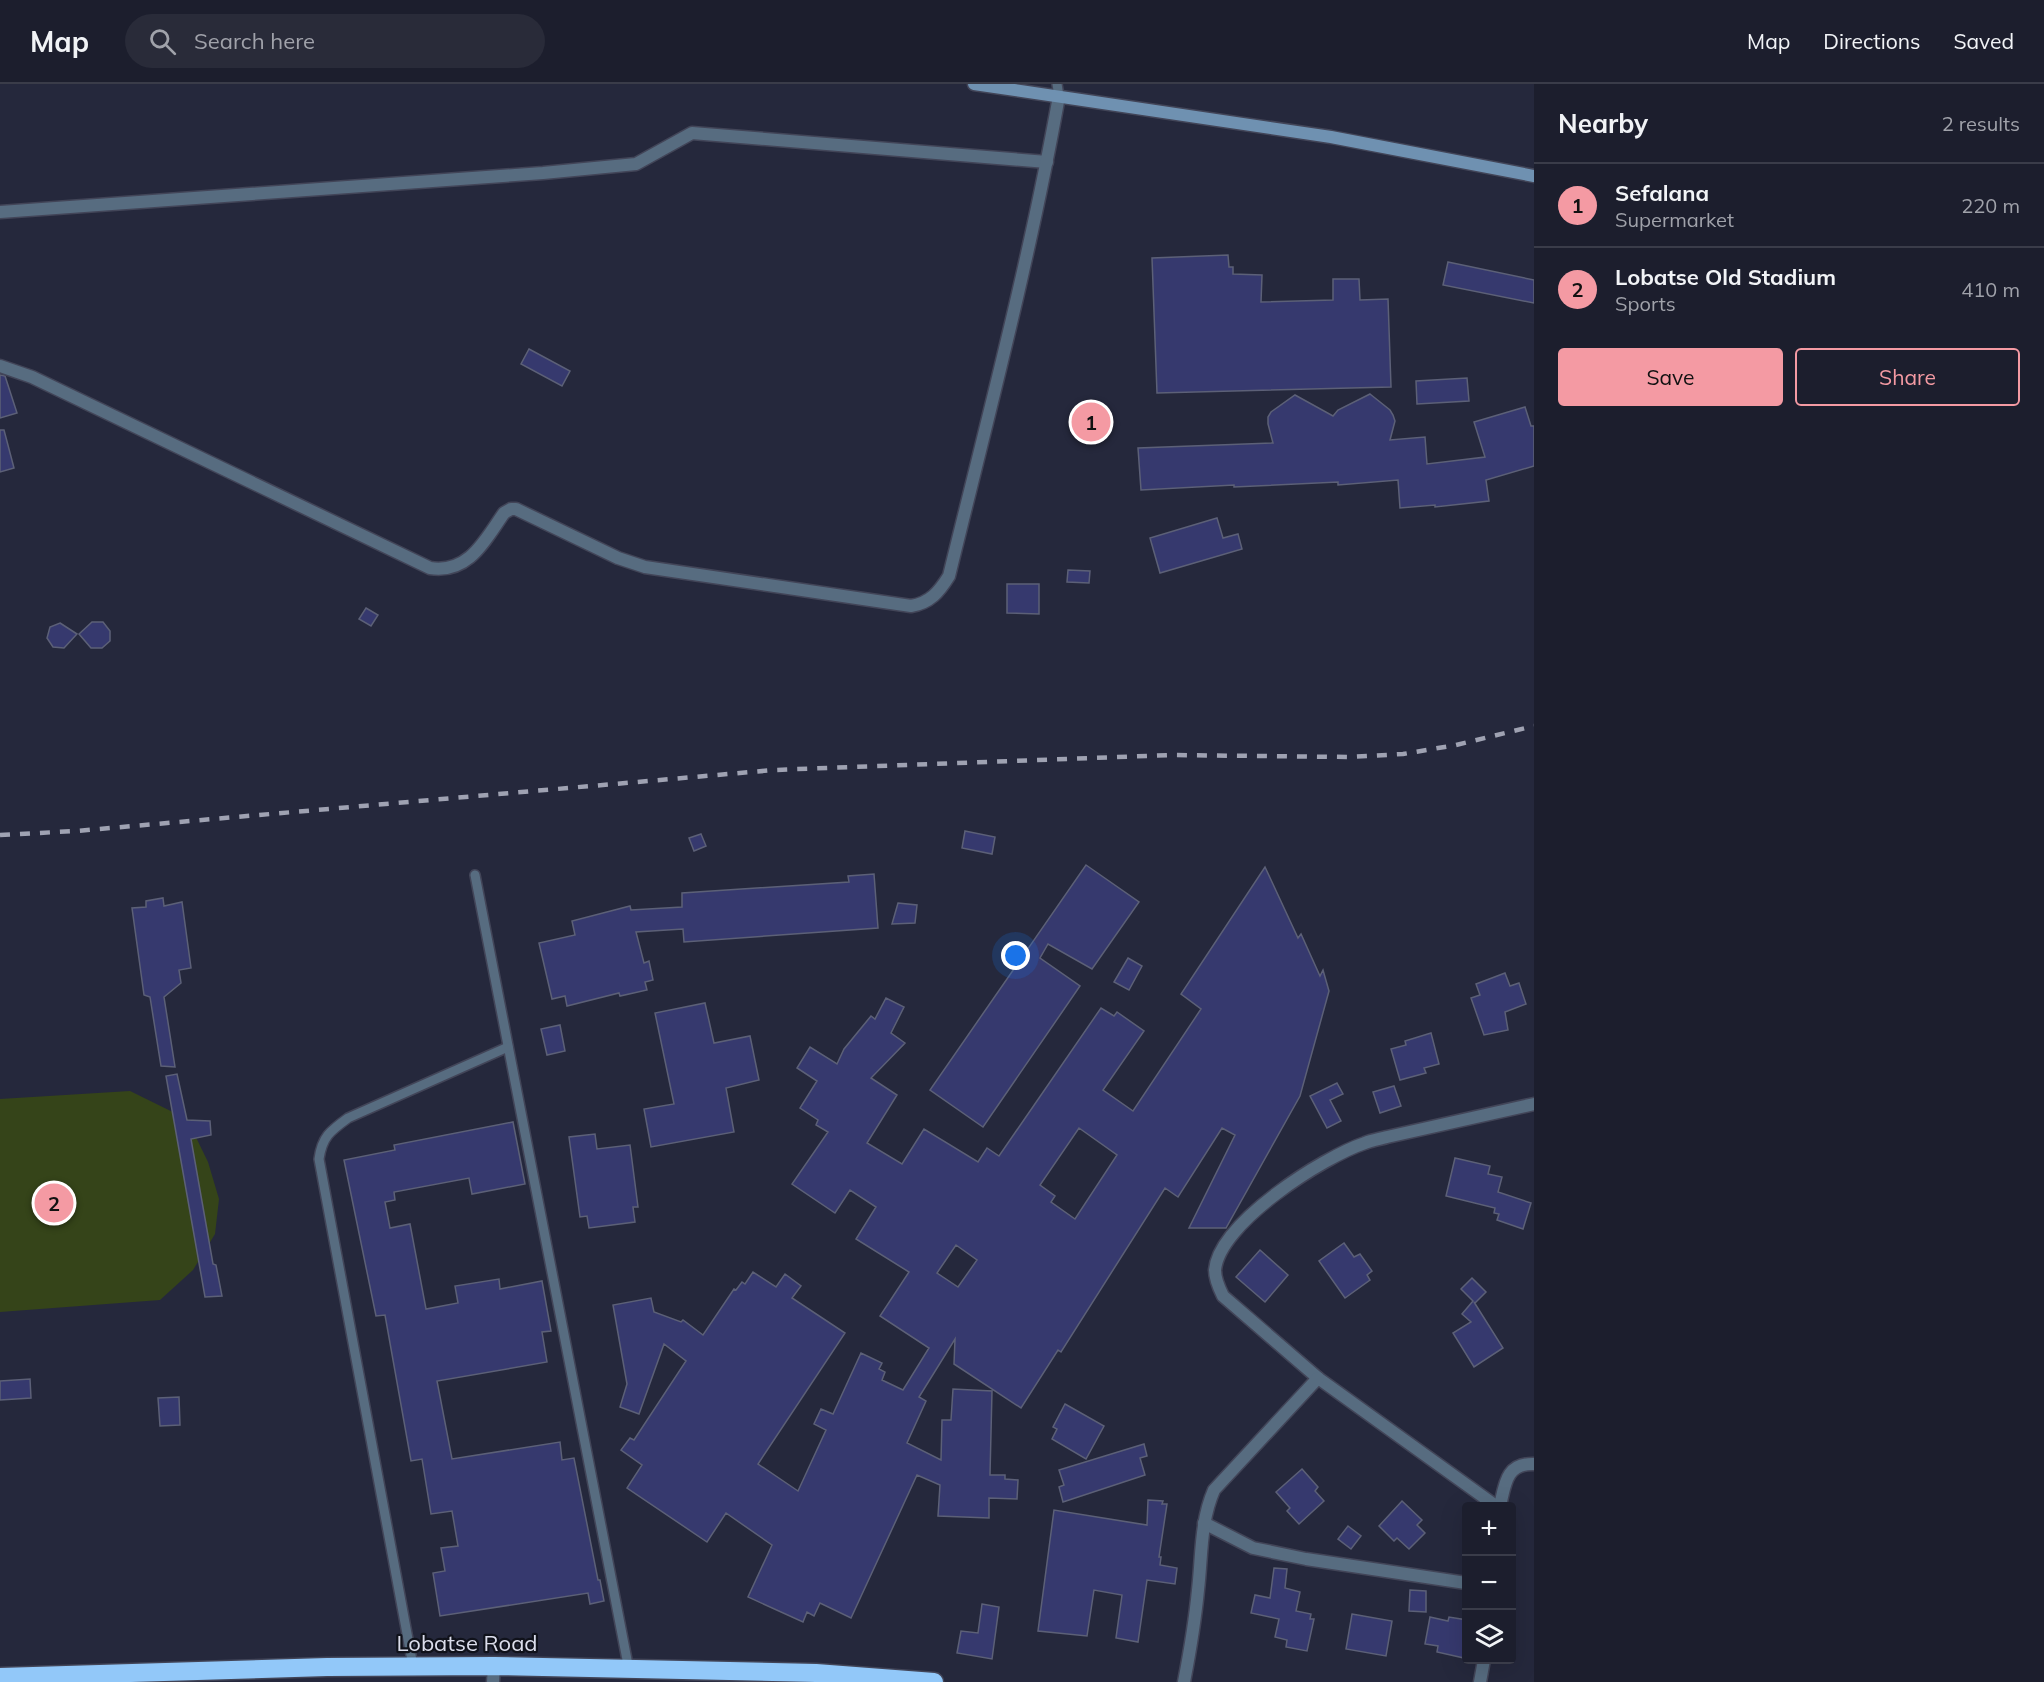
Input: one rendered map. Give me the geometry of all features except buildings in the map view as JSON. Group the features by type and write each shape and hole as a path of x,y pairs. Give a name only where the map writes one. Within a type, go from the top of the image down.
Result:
{"highway":[{"name":"Lobatse Road","path":"6,1679 413,1666 494,1674 628,1670 816,1673 934,1682"}],"main road":[{"path":"974,84 1058,90 1331,137 1534,176"}],"street":[{"path":"0,366 32,377 430,568 448,569 469,560 504,513 516,509 618,558 645,567 811,593 910,606 920,605 941,590 949,576 1000,369 1047,162 1058,90"},
{"path":"0,212 636,164 692,133 1047,162"},
{"path":"1492,1502 1318,1378 1223,1296 1215,1271 1218,1257 1227,1240 1244,1221 1304,1174 1356,1146 1534,1104"},
{"path":"1185,1682 1197,1603 1204,1523 1214,1490 1318,1378"},
{"path":"1499,1502 1510,1474 1524,1464 1534,1464"},
{"path":"1204,1523 1253,1548 1306,1559 1462,1582"},
{"path":"1480,1682 1483,1664"}],"lane":[{"path":"475,875 628,1670"},
{"path":"413,1666 319,1159 321,1144 332,1130 348,1118 508,1047"}],"green space":[{"path":"130,1091 187,1119 208,1162 219,1199 215,1234 193,1270 160,1300 0,1312 0,1099"}],"railway":[{"path":"0,835 76,831 774,770 1171,755 1349,757 1403,754 1456,745 1534,726"}],"place":[{"name":"Sefalana","path":"1091,422"},
{"name":"Lobatse Old Stadium","path":"54,1203"}]}
